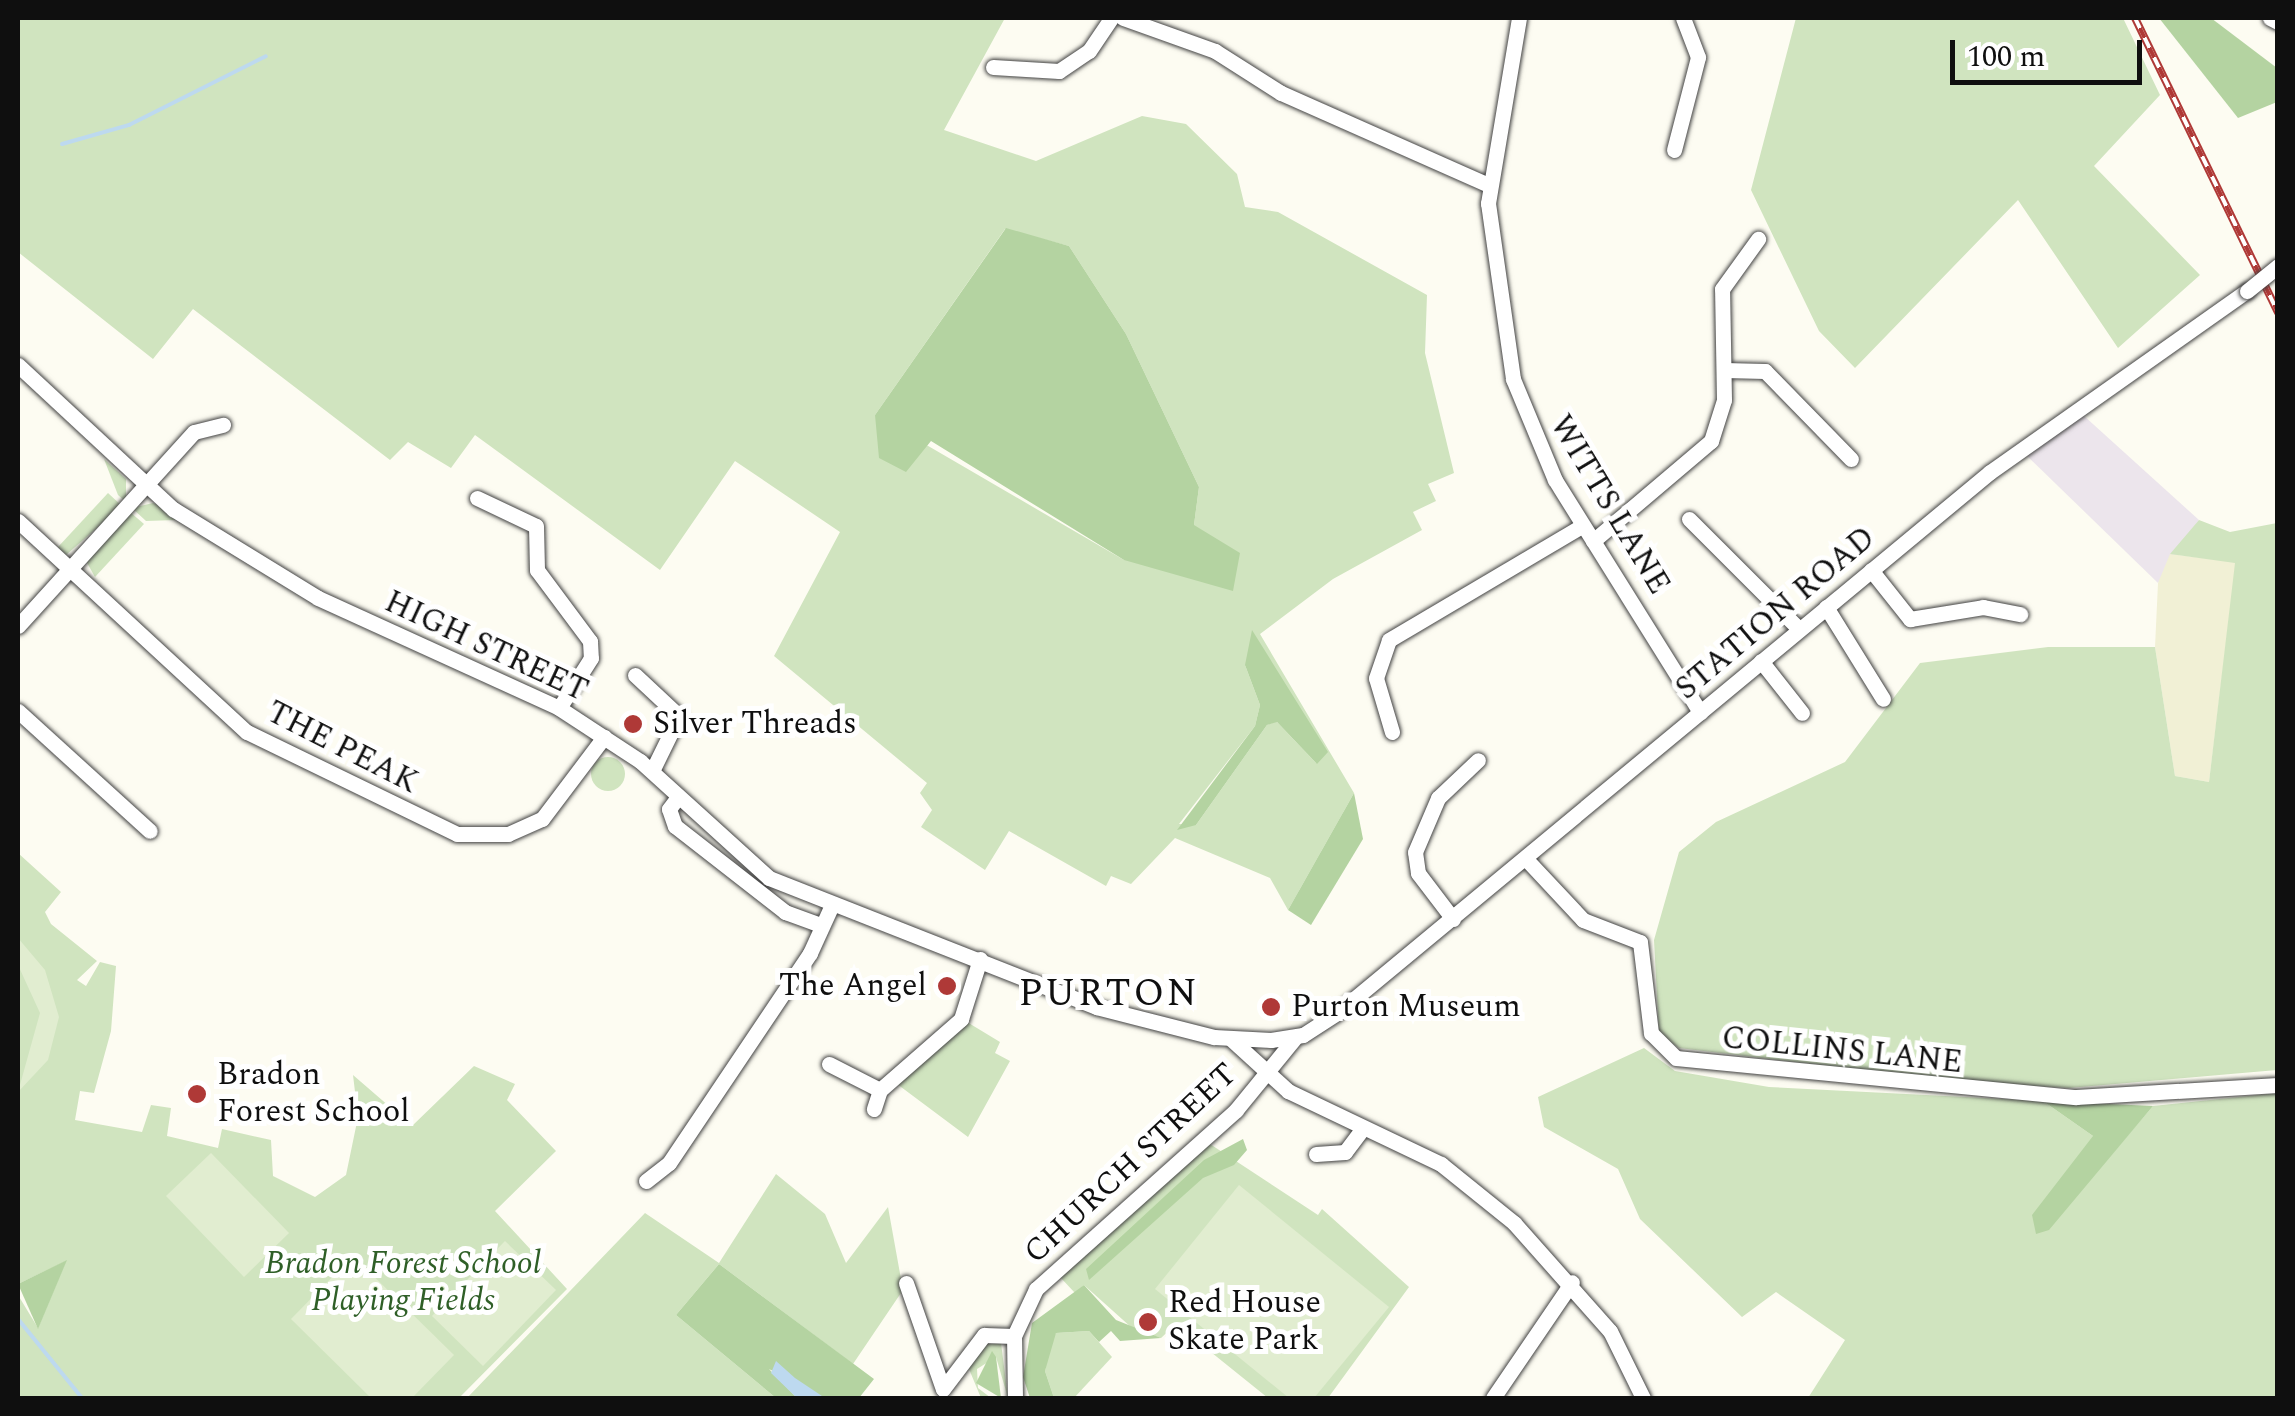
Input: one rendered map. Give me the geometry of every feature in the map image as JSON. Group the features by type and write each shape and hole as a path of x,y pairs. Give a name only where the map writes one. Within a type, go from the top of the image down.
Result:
{"street":[{"path":"993,68 1059,71 1089,51 1111,18"},
{"path":"1123,18 1215,51 1281,92 1489,184"},
{"name":"WITTS LANE","path":"1519,18 1489,184 1489,251 1514,380 1538,448 1582,526 1700,712"},
{"path":"1674,150 1673,128 1698,57 1684,18"},
{"path":"2270,18 2278,22"},
{"path":"1593,541 1707,448 1724,370 1722,289 1758,240"},
{"name":"STATION ROAD","path":"1324,1023 1526,860 2006,459 2278,266"},
{"name":"HIGH STREET","path":"18,365 146,486 318,598 559,708 652,772 746,862 832,905 980,958 1096,1007 1232,1040 1294,1038 1324,1023"},
{"path":"1724,370 1765,372 1851,459"},
{"path":"18,626 206,417 223,424"},
{"path":"476,498 536,526 537,570 590,641 591,658 559,708"},
{"path":"1688,518 1799,629"},
{"name":"THE PEAK","path":"18,521 247,732 457,834 508,834 542,819 604,737"},
{"path":"1392,732 1376,678 1386,644 1582,526"},
{"path":"1871,570 1910,619 1983,607 2020,614"},
{"path":"1826,607 1883,699"},
{"path":"1761,661 1802,713"},
{"path":"635,674 679,716 652,772"},
{"path":"18,711 150,832"},
{"path":"1453,920 1418,874 1415,852 1438,798 1478,760"},
{"path":"678,797 669,808 675,826 785,912 818,924"},
{"name":"COLLINS LANE","path":"1526,860 1584,920 1640,942 1651,1033 1676,1058 2076,1097 2278,1084"},
{"path":"646,1181 666,1168 810,953 818,924 832,905"},
{"path":"874,1109 880,1090 961,1019 980,958"},
{"name":"CHURCH STREET","path":"1015,1398 1014,1336 1042,1282 1268,1076 1294,1038"},
{"path":"1232,1040 1268,1076 1456,1175 1572,1282 1610,1331 1643,1398"},
{"path":"829,1064 880,1090"},
{"path":"1316,1154 1344,1152 1363,1128"},
{"path":"1493,1398 1572,1282"},
{"path":"906,1283 943,1390 984,1335 1014,1336"}],"shaded area":[{"path":"2083,415 2199,520 2158,583 2023,452"}],"green space":[{"path":"18,18 1005,18 944,130 1036,161 1142,116 1186,124 1237,174 1245,207 1278,212 1427,295 1425,353 1454,473 1428,484 1436,501 1413,512 1422,530 1333,579 1260,634 1354,793 1288,910 1270,878 1175,838 1131,884 1111,876 1106,886 1009,831 985,870 921,827 932,810 920,793 927,783 774,656 840,532 735,461 660,570 475,435 451,468 408,442 390,460 193,309 153,359 18,252","holes":["1005,229 1069,246 1126,334 1199,487 1194,525 1124,560 875,415","1245,665 1317,764 1276,721 1267,725 1196,825 1179,824 1255,726 1260,705"]},
{"path":"1796,18 2123,18 2160,95 2094,166 2200,275 2118,348 2018,200 1855,368 1819,331 1751,190"},
{"path":"2159,18 2211,18 2277,68 2277,102 2238,118"},
{"path":"1006,228 1069,246 1126,334 1199,487 1194,525 1240,553 1233,591 1124,560 931,441 906,472 879,458 875,415"},
{"path":"104,459 126,479 126,502 118,495"},
{"path":"108,493 122,506 66,555 58,547"},
{"path":"153,503 176,520 146,521 132,508"},
{"path":"130,512 144,524 95,577 86,561"},
{"path":"2199,520 2230,532 2277,523 2277,1070 2069,1088 1949,1081 1679,1048 1659,1034 1654,940 1679,852 1716,822 1845,762 1920,663 2048,647 2155,647 2175,776 2209,782 2235,563 2170,554"},
{"path":"2170,554 2236,562 2209,782 2175,776 2155,647 2158,583"},
{"path":"1252,630 1328,752 1317,764 1277,722 1267,725 1196,825 1177,830 1255,726 1260,705 1245,665"},
{"path":"608,757 620,762 625,774 620,786 608,791 596,786 591,774 596,762"},
{"path":"1354,793 1363,839 1311,925 1288,910"},
{"name":"Bradon Forest School Playing Fields","path":"18,853 61,892 45,912 51,924 97,961 77,980 86,986 100,962 116,966 111,1031 94,1093 80,1091 75,1120 142,1132 151,1105 171,1108 167,1136 218,1148 222,1129 271,1140 273,1176 315,1197 346,1175 358,1117 353,1075 412,1126 474,1066 515,1084 507,1100 556,1151 495,1211 567,1289 459,1398 18,1398 18,1295 38,1328 66,1261 18,1284"},
{"path":"18,938 45,970 59,1017 48,1060 18,1092 40,1013 18,965"},
{"path":"967,1022 1000,1042 995,1053 1010,1061 968,1137 897,1084"},
{"path":"1644,1048 1675,1071 1769,1087 2043,1101 2093,1136 2087,1183 2153,1106 2277,1093 2277,1398 1808,1398 1845,1340 1776,1292 1742,1317 1640,1219 1618,1169 1544,1127 1538,1097"},
{"path":"2043,1101 2153,1106 2049,1230 2036,1234 2032,1215 2093,1136"},
{"path":"1243,1139 1247,1150 1234,1165 1203,1178 1089,1280 1086,1269 1204,1160"},
{"path":"1210,1144 1318,1215 1322,1209 1409,1287 1328,1398 1268,1398 1176,1324 1161,1338 1132,1328 1084,1285 1075,1293 1060,1277"},
{"path":"211,1153 289,1233 244,1277 166,1196"},
{"path":"776,1174 825,1214 846,1263 888,1207 903,1290 853,1364 719,1264 676,1315 776,1398 467,1398 645,1213 719,1263"},
{"path":"1239,1185 1389,1307 1314,1398 1289,1398 1155,1289"},
{"path":"505,1241 556,1290 483,1366 432,1316"},
{"path":"353,1256 454,1355 412,1398 371,1398 291,1319"},
{"path":"67,1260 38,1329 18,1284"},
{"path":"719,1264 874,1379 859,1398 825,1398 769,1369 797,1398 776,1398 676,1315"},
{"path":"1084,1285 1116,1320 1161,1338 1120,1341 1111,1331 1099,1342 1089,1331 1056,1333 1045,1371 1054,1398 1030,1398 1023,1377 1032,1323"},
{"name":"Red House Skate Park","path":"1148,1308 1157,1312 1161,1321 1157,1330 1148,1334 1139,1330 1135,1321 1139,1312"},
{"path":"1089,1331 1112,1357 1074,1398 1054,1398 1045,1371 1050,1342 1056,1333"},
{"path":"1001,1343 1008,1398 996,1357 977,1369 978,1388 991,1398 981,1398 969,1369 984,1344"},
{"path":"992,1351 996,1357 1001,1398 976,1383"}],"water":[{"path":"776,1361 825,1398 797,1398 771,1373"}],"waterway":[{"path":"62,144 129,125 266,56"},
{"path":"18,1319 82,1398"}],"railway":[{"path":"2135,18 2278,313"}],"place":[{"name":"Silver Threads","path":"633,724"},
{"name":"The Angel","path":"947,986"},
{"name":"Purton Museum","path":"1271,1007"},
{"name":"Bradon Forest School","path":"197,1094"},
{"name":"Red House Skate Park","path":"1148,1322"}],"district":[{"name":"PURTON","path":"1109,995"}]}
